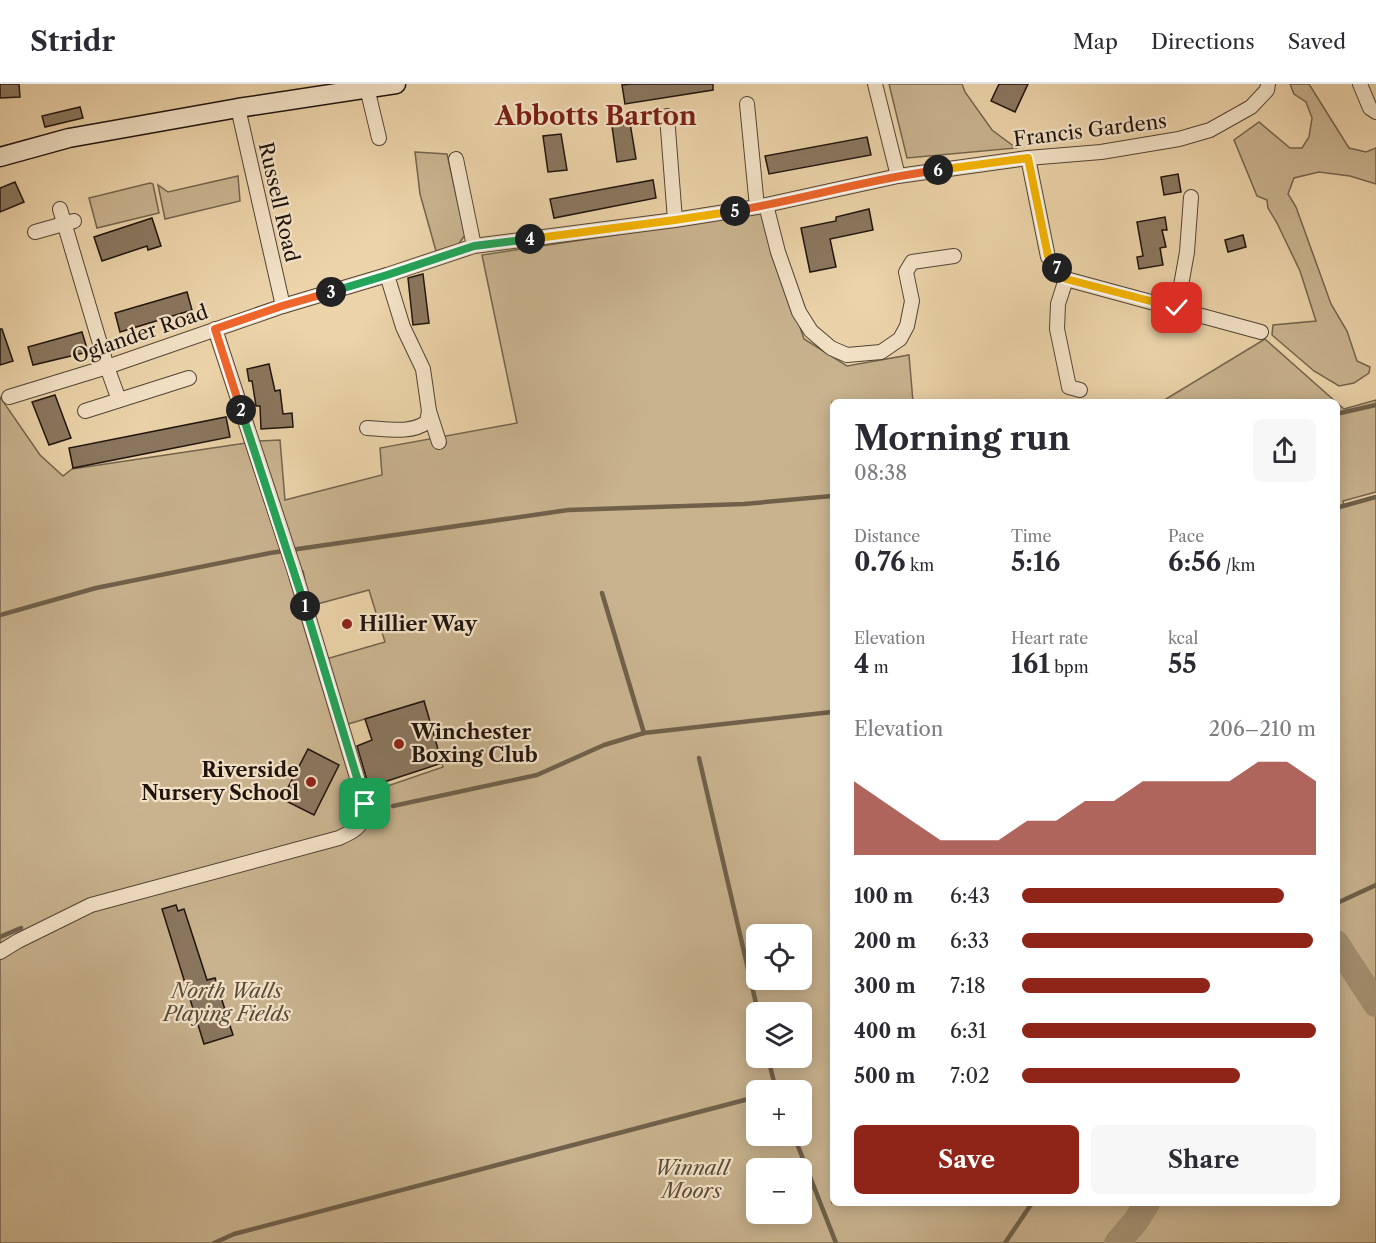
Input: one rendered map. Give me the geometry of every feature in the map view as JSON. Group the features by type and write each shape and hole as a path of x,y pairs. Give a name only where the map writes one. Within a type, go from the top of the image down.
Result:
{"main road":[{"path":"0,157 69,138 238,108 396,84"}],"street":[{"path":"875,84 898,176"},
{"name":"Francis Gardens","path":"675,220 762,206 898,176 1028,158 1101,152 1179,139 1210,130 1251,107 1267,90 1268,84"},
{"path":"1360,84 1370,108 1376,112"},
{"path":"368,88 379,138"},
{"path":"747,104 762,206 799,312 811,331 831,348 847,355 880,352 900,339 908,326 912,301 906,272 912,262 954,256"},
{"name":"Russell Road","path":"238,108 282,306"},
{"path":"667,116 675,220"},
{"path":"1028,158 1048,256 1066,279 1261,332"},
{"path":"456,159 474,246"},
{"path":"1177,308 1187,252 1191,197"},
{"path":"60,209 69,222 107,367 119,400"},
{"name":"Oglander Road","path":"9,397 107,367 282,306 474,246 675,220"},
{"path":"35,232 69,222"},
{"path":"387,275 403,327 423,369 429,411 439,442"},
{"path":"1066,279 1058,304 1057,329 1069,387 1080,390"},
{"path":"0,952 90,905 339,838 355,831 363,821 365,804 294,569 215,329"},
{"path":"85,411 189,378"},
{"path":"367,428 409,430 421,427 428,422 429,411"}],"green space":[{"path":"889,84 962,84 965,92 992,130 1016,148 907,158"},
{"path":"1290,84 1309,84 1349,148 1366,152 1376,148 1376,184 1350,176 1319,172 1294,178 1288,194 1296,207 1331,304 1347,331 1357,361 1370,367 1369,373 1354,383 1339,386 1314,371 1272,335 1273,325 1316,321 1300,271 1268,208 1267,200 1257,196 1234,140 1259,122 1290,148 1302,148 1309,137 1312,118 1306,102 1294,94"},
{"path":"415,152 447,154 465,235 458,245 436,251 420,194"},
{"path":"238,176 240,201 165,219 158,185 168,192"},
{"path":"153,184 159,213 97,228 89,198"},
{"path":"762,213 804,339 847,366 909,355 913,399 830,399 830,1206 1340,1206 1340,406 1344,409 1376,400 1376,492 1343,501 1344,506 1376,497 1376,1243 0,1243 0,397 40,455 63,476 72,469 259,441 280,440 285,500 382,475 380,448 517,423 482,255","holes":["294,569 303,571 310,606 369,590 385,642 326,659 345,725 424,701 443,767 370,792 374,805 372,819 364,821"]},
{"path":"1265,339 1333,399 1166,399"}],"building":[{"path":"0,84 19,84 20,97 0,98"},
{"path":"713,84 713,90 625,104 622,85"},
{"path":"999,84 1028,84 1015,112 991,101"},
{"path":"80,107 83,118 45,127 42,116"},
{"path":"630,123 636,159 617,162 612,126"},
{"path":"561,134 567,170 548,172 543,136"},
{"path":"867,137 871,155 769,174 765,156"},
{"path":"1178,174 1181,192 1164,195 1161,177"},
{"path":"653,180 656,198 554,218 550,199"},
{"path":"15,182 24,202 0,212 0,188"},
{"path":"869,209 873,230 830,239 836,267 810,272 801,228 836,221 836,217"},
{"path":"1165,217 1167,230 1162,230 1166,247 1160,248 1163,265 1139,269 1137,257 1143,256 1137,222"},
{"path":"152,218 161,246 148,250 147,246 102,261 94,237"},
{"path":"1243,235 1246,247 1228,252 1225,240"},
{"path":"423,274 429,323 413,325 408,278"},
{"path":"187,292 192,310 120,332 115,313"},
{"path":"0,329 2,329 13,361 0,365"},
{"path":"82,332 88,352 33,365 28,347"},
{"path":"269,364 275,391 280,390 283,414 292,413 293,427 261,429 260,406 256,406 252,381 249,381 247,369"},
{"path":"55,395 71,438 49,445 32,402"},
{"path":"226,417 230,437 73,468 69,448"},
{"name":"Winchester Boxing Club","path":"424,701 442,763 369,787 357,746 372,740 365,719"},
{"name":"Riverside Nursery School","path":"308,749 339,765 314,815 282,799"},
{"path":"176,905 178,911 184,909 207,980 215,978 233,1035 204,1044 162,909"}],"waterway":[{"path":"1340,413 1376,405"},
{"path":"0,615 96,588 270,553 568,510 744,504 830,496"},
{"path":"1340,507 1376,497"},
{"path":"602,593 644,733"},
{"path":"393,806 537,775 604,745 644,733 830,712"},
{"path":"699,758 756,1002"},
{"path":"1340,902 1376,885"},
{"path":"0,937 21,928"},
{"path":"1340,949 1376,1004"},
{"path":"770,1068 774,1080"},
{"path":"214,1243 234,1234 746,1100"},
{"path":"798,1146 836,1243"},
{"path":"1005,1243 1030,1206"},
{"path":"1117,1243 1145,1206"}],"place":[{"name":"Hillier Way","path":"347,624"},
{"name":"Winchester Boxing Club","path":"399,744"},
{"name":"Riverside Nursery School","path":"311,782"}],"district":[{"name":"Abbotts Barton","path":"596,116"}],"route":[{"path":"365,804 294,569 215,329 474,246 675,220 766,205 898,176 1028,158 1048,256 1066,279 1177,308"}],"park label":[{"name":"North Walls Playing Fields","path":"227,1002"},
{"name":"Winnall Moors","path":"692,1180"}]}
